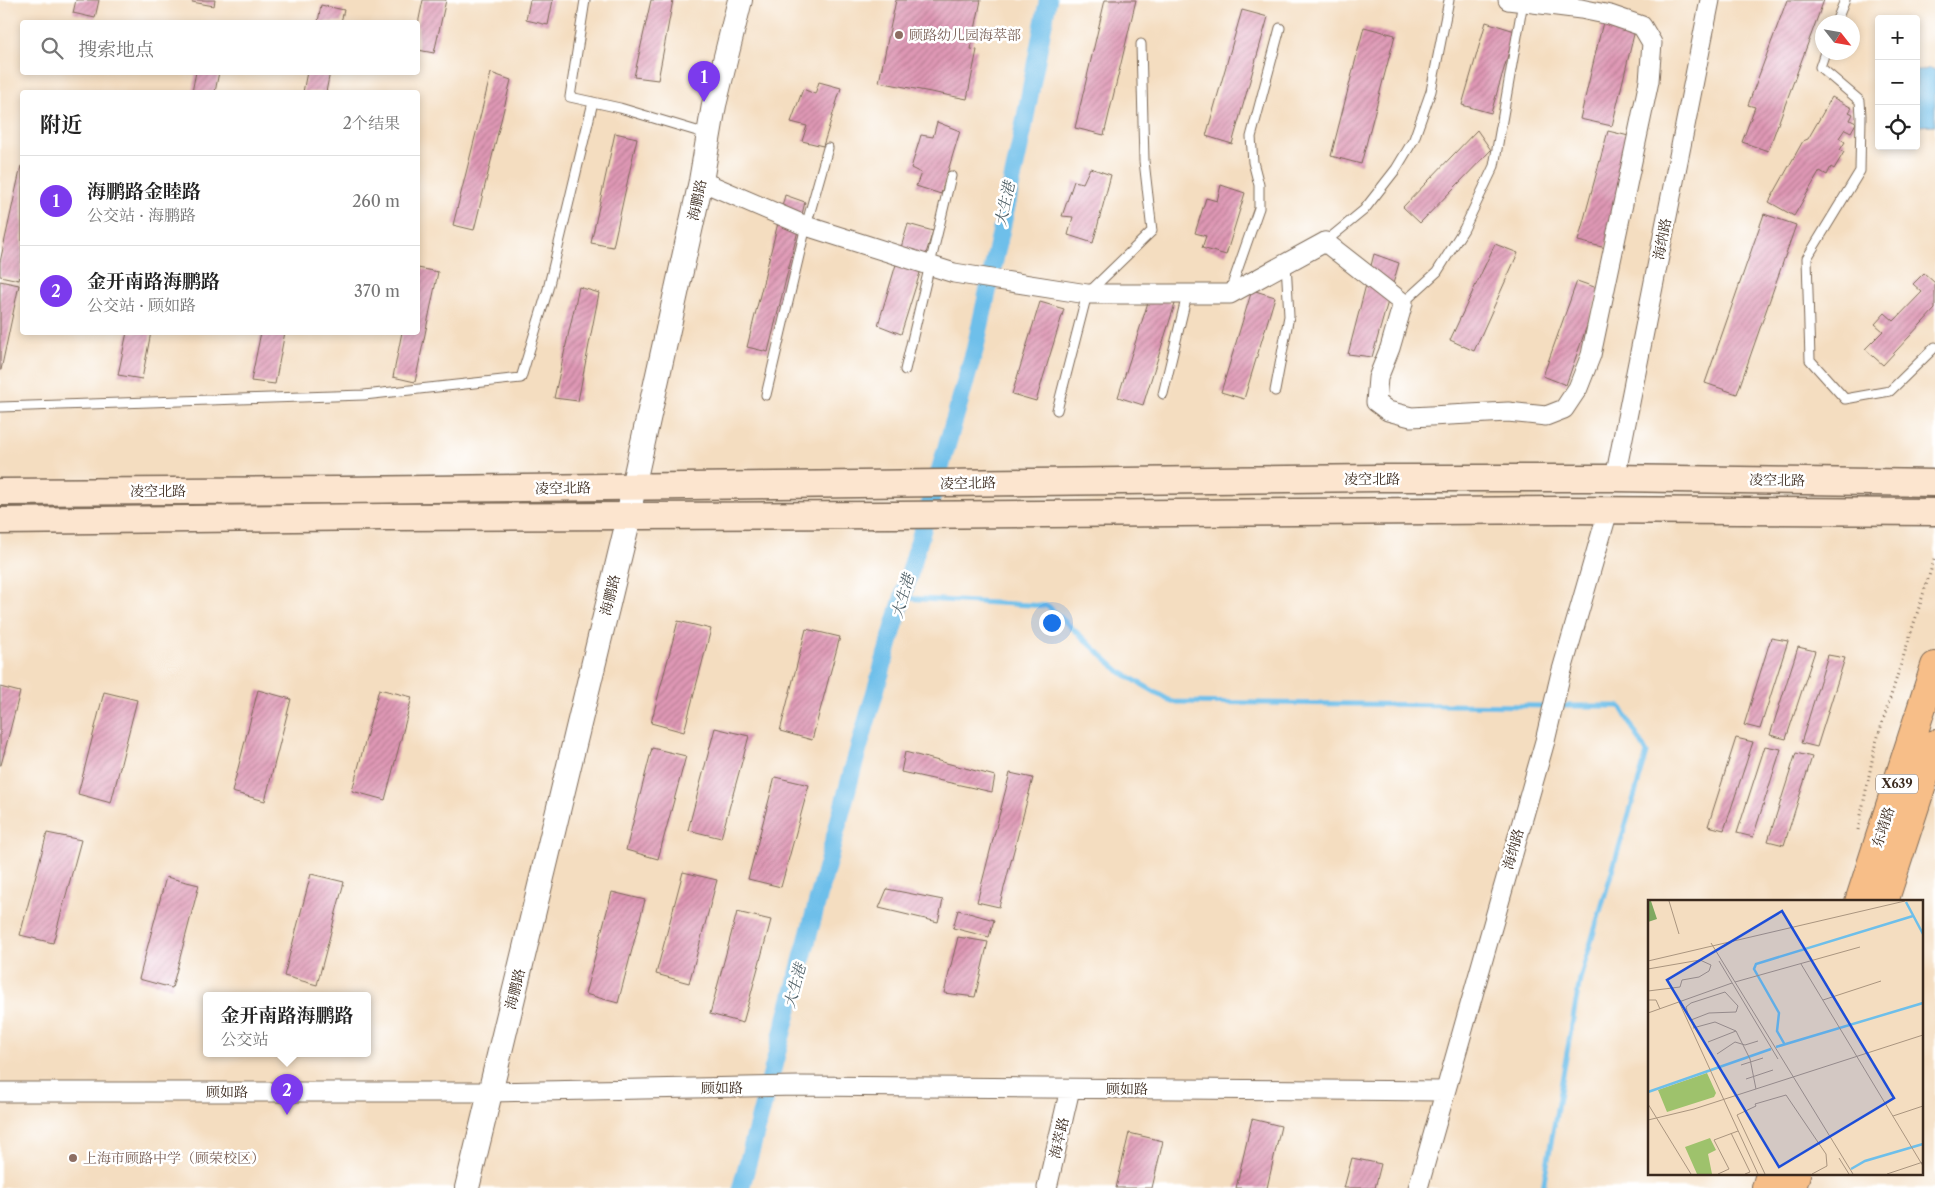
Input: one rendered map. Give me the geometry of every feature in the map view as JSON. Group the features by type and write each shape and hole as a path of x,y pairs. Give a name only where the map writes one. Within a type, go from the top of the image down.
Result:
{"main road":[{"name":"凌空北路","path":"0,492 1379,478 1615,478 1935,483"},
{"name":"凌空北路","path":"0,521 1608,510 1935,512"},
{"name":"东靖路","path":"1860,900 1935,666"},
{"name":"东靖路","path":"1885,900 1935,744"}],"street":[{"name":"海鹏路","path":"467,1188 629,517 633,487 701,181 714,105 740,0"},
{"name":"海纳路","path":"1615,478 1710,0"},
{"path":"701,181 806,226 954,273 1087,294 1230,294 1325,242 1403,303 1390,348 1378,378 1376,402 1388,411 1411,417 1508,412 1546,416 1564,408 1578,388 1591,355 1649,81 1652,43 1642,26 1610,15 1516,1"},
{"name":"海纳路","path":"1418,1188 1545,741 1560,677 1608,510"},
{"name":"顾如路","path":"0,1092 490,1092 799,1086 1444,1091"},
{"name":"海萃路","path":"1047,1188 1070,1089"}],"lane":[{"path":"584,0 570,97 620,108 710,134"},
{"path":"1325,242 1364,210 1396,170 1414,139 1431,91 1449,0"},
{"path":"1839,15 1845,0"},
{"path":"1403,303 1437,272 1464,229 1494,166 1516,1"},
{"path":"1230,294 1259,208 1259,185 1253,162 1251,137 1280,28"},
{"path":"1057,410 1087,294 1152,232 1144,161 1141,44"},
{"path":"1822,60 1820,67 1860,101 1860,171 1807,258 1810,360 1845,399 1890,391 1935,347"},
{"path":"0,407 364,395 521,378 548,289 593,102"},
{"path":"766,395 806,226 828,148"},
{"path":"905,370 928,265 951,176"},
{"path":"1275,391 1289,316 1286,263"},
{"path":"1163,394 1187,295"}],"path":[{"path":"1856,838 1875,746 1935,557"}],"water":[{"path":"1930,68 1935,70 1935,125 1920,126 1921,71"}],"building":[{"path":"76,0 99,0 95,18 73,13"},
{"path":"192,0 215,0 214,6 192,2"},
{"path":"423,0 446,0 434,53 420,50 419,20"},
{"path":"530,0 553,0 548,25 526,20"},
{"path":"651,0 673,0 658,80 634,77"},
{"path":"896,0 981,0 971,49 977,50 967,99 879,82"},
{"path":"1105,0 1136,0 1104,135 1075,128"},
{"path":"1787,0 1824,0 1818,15 1815,15 1815,24 1768,151 1742,142 1755,107 1748,105"},
{"path":"321,5 344,10 342,20 318,20"},
{"path":"1242,10 1268,17 1232,144 1206,136"},
{"path":"1486,22 1515,31 1491,113 1462,105"},
{"path":"1603,22 1635,30 1612,126 1580,119"},
{"path":"1364,27 1395,35 1361,164 1331,156"},
{"path":"491,73 511,80 474,230 453,225"},
{"path":"195,75 218,75 215,90 192,90"},
{"path":"306,75 329,75 326,90 303,90"},
{"path":"819,82 841,88 823,146 802,141 807,126 791,122 803,89 815,94"},
{"path":"1832,97 1852,108 1849,112 1853,114 1850,120 1856,123 1851,132 1845,129 1839,138 1845,142 1840,150 1844,152 1834,169 1831,167 1827,175 1820,171 1794,216 1769,202 1803,141 1808,139"},
{"path":"937,122 960,131 941,194 916,186 921,173 911,168 921,135 933,137"},
{"path":"1477,130 1491,150 1420,223 1403,207"},
{"path":"1608,131 1633,137 1606,248 1578,241"},
{"path":"615,133 637,138 613,247 591,243"},
{"path":"1090,168 1111,175 1093,243 1068,235 1073,217 1062,216 1074,181 1083,183"},
{"path":"20,171 19,280 0,276 0,262"},
{"path":"1221,185 1245,193 1226,255 1202,248 1206,236 1195,233 1206,198 1217,201"},
{"path":"785,195 805,202 768,352 747,347"},
{"path":"1764,214 1796,225 1737,394 1705,383"},
{"path":"908,224 933,231 901,334 878,325"},
{"path":"1495,244 1518,253 1474,351 1450,340"},
{"path":"1374,254 1399,263 1372,357 1348,354"},
{"path":"420,268 438,272 415,382 393,377 401,335 420,335"},
{"path":"1924,273 1935,283 1935,309 1883,365 1865,349 1883,331 1875,324 1885,313 1894,321 1922,292 1913,284"},
{"path":"0,281 19,285 1,370 0,370"},
{"path":"1577,281 1600,289 1566,385 1543,376"},
{"path":"579,287 599,293 578,401 554,398"},
{"path":"1252,290 1275,297 1244,399 1221,392"},
{"path":"1150,296 1175,304 1143,405 1118,397"},
{"path":"1040,302 1064,309 1036,401 1012,394"},
{"path":"126,335 150,335 142,379 118,375"},
{"path":"260,335 284,335 275,384 251,381"},
{"path":"678,621 711,629 684,732 651,723"},
{"path":"806,629 840,637 812,740 780,731"},
{"path":"1771,638 1788,641 1760,729 1744,725"},
{"path":"1798,647 1815,651 1786,739 1770,735"},
{"path":"1828,655 1845,658 1817,747 1801,743"},
{"path":"0,687 20,692 1,765 0,765"},
{"path":"379,689 412,697 385,800 352,791"},
{"path":"258,690 291,699 265,801 232,792"},
{"path":"104,692 137,700 111,803 78,794"},
{"path":"715,728 749,736 721,838 688,830"},
{"path":"1736,738 1753,742 1724,830 1708,826"},
{"path":"1765,746 1781,749 1753,837 1737,833"},
{"path":"652,748 686,756 658,859 626,850"},
{"path":"905,752 995,776 992,792 901,772"},
{"path":"1796,753 1812,757 1784,845 1768,841"},
{"path":"1010,773 1033,778 999,907 977,902"},
{"path":"775,777 809,785 781,887 748,879"},
{"path":"47,833 81,840 53,943 20,935"},
{"path":"683,872 717,880 689,983 656,974"},
{"path":"311,874 344,882 317,985 284,976"},
{"path":"166,877 199,885 172,988 139,979"},
{"path":"887,889 943,900 938,922 879,908"},
{"path":"612,892 645,900 618,1003 585,994"},
{"path":"958,910 994,920 989,937 953,928"},
{"path":"737,912 771,920 743,1023 710,1014"},
{"path":"958,937 988,942 975,997 944,993"},
{"path":"1252,1119 1281,1126 1267,1188 1236,1188"},
{"path":"1129,1133 1163,1141 1152,1188 1116,1188"},
{"path":"1352,1158 1381,1164 1375,1188 1344,1188"}],"waterway":[{"name":"大生港","path":"741,1188 853,768 975,349 1020,145 1048,0"},
{"path":"903,598 1048,606 1119,671 1172,702 1549,706"},
{"path":"1543,1188 1580,979 1647,753 1620,706 1557,706"}],"place":[{"name":"顾路幼儿园海萃部","path":"899,35"},
{"name":"海鹏路金睦路","path":"704,102"},
{"name":"金开南路海鹏路","path":"287,1115"},
{"name":"上海市顾路中学（顾荣校区）","path":"73,1158"}]}
